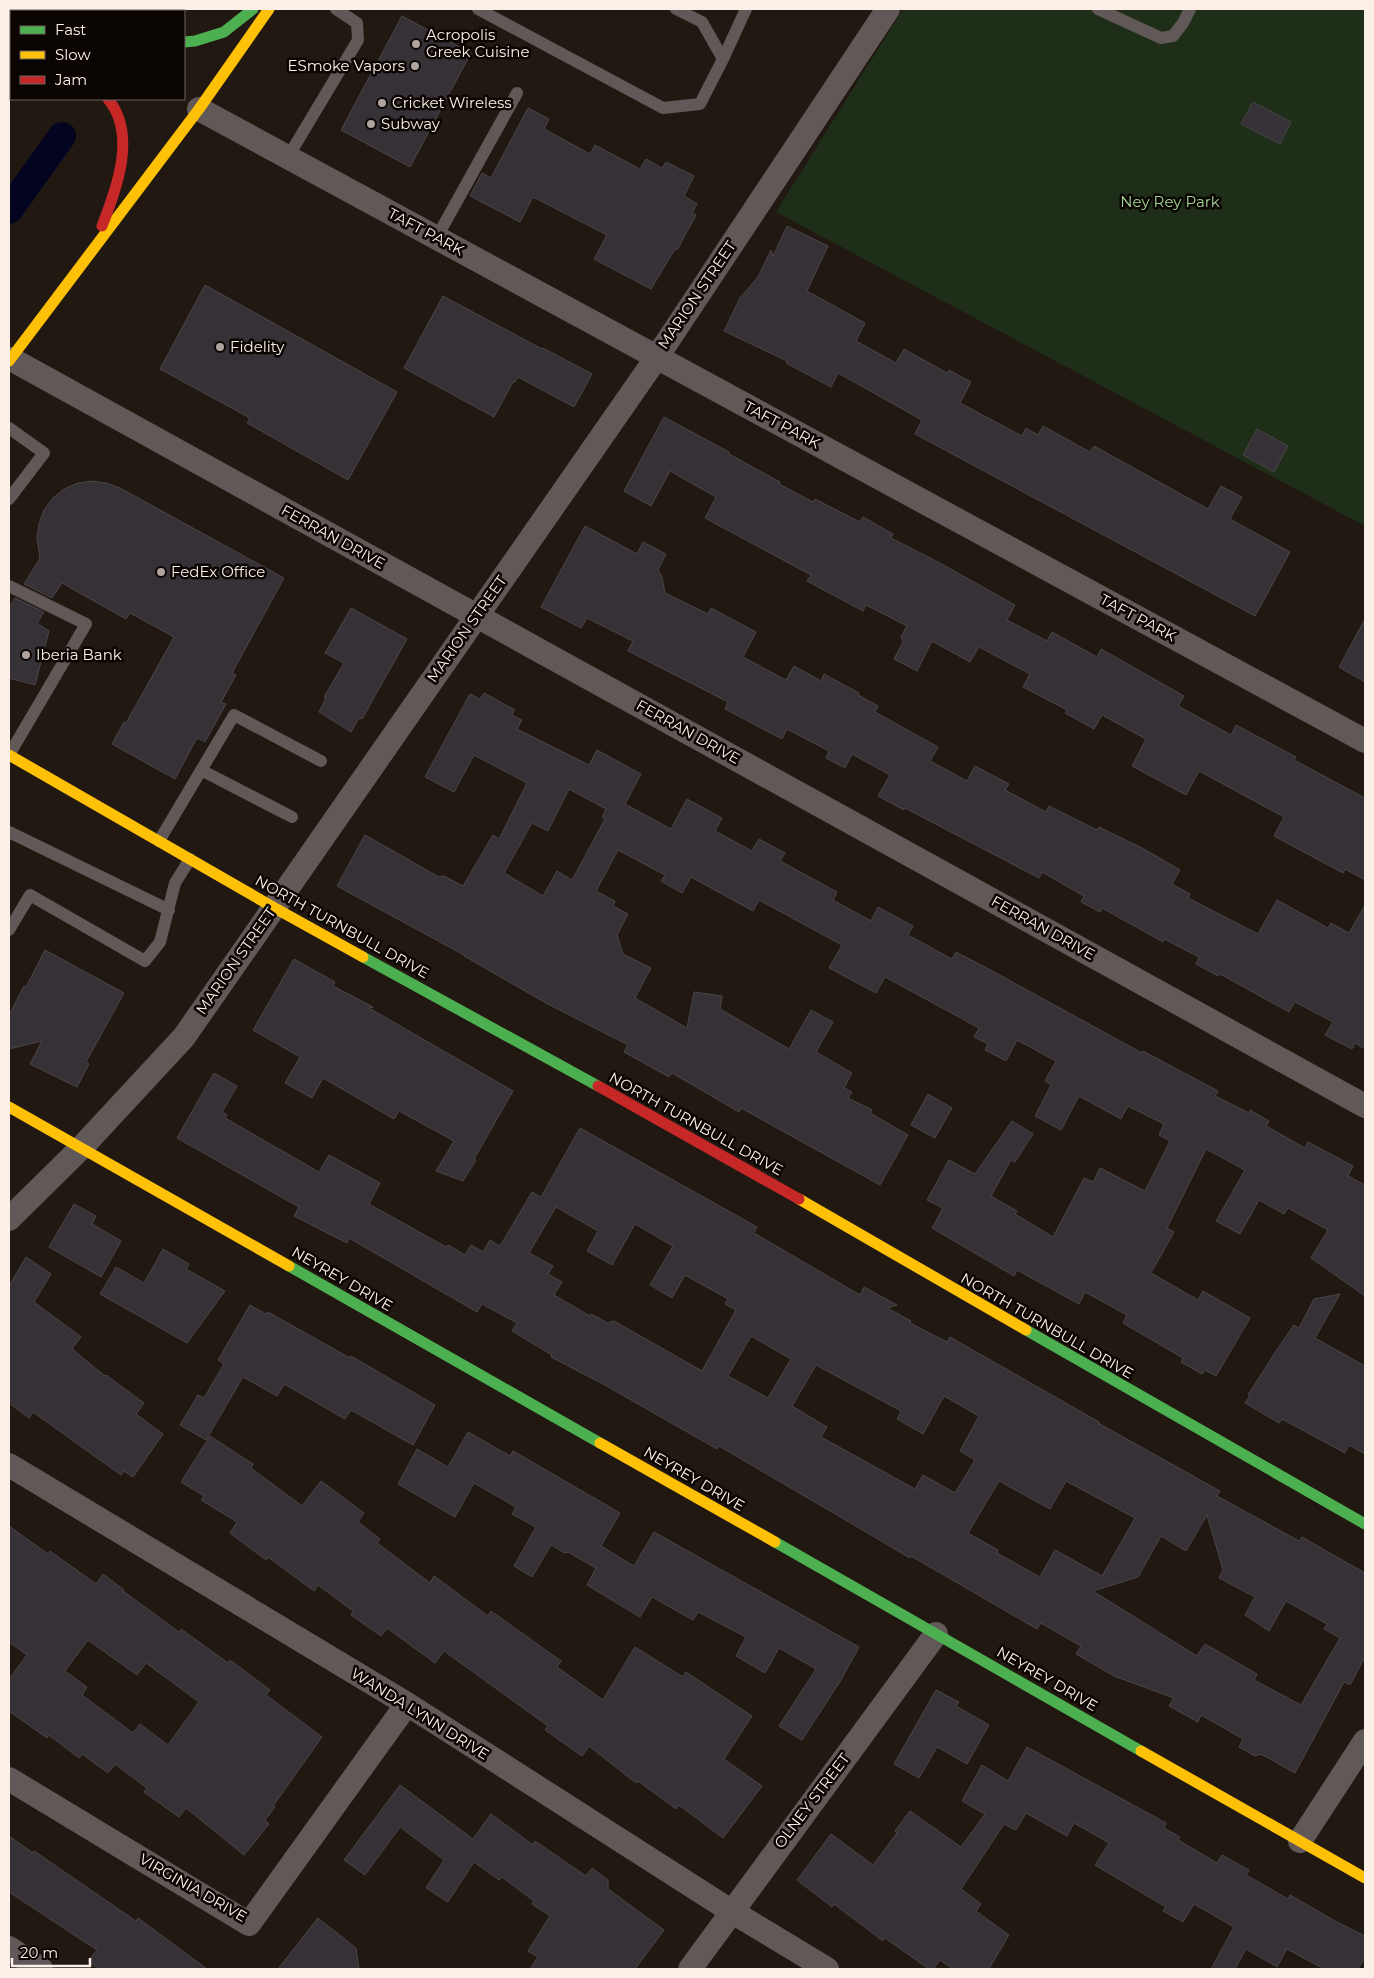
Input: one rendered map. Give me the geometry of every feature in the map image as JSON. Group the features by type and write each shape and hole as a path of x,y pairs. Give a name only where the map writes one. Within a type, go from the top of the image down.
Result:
{"street":[{"path":"185,42 195,41 224,32 253,9"},
{"path":"10,360 199,108 269,9"},
{"name":"MARION STREET","path":"9,1219 81,1148 184,1036 656,357 888,9"},
{"path":"90,255 106,216 120,170 123,143 119,113 109,100"},
{"name":"TAFT PARK","path":"199,108 1365,741"},
{"name":"FERRAN DRIVE","path":"10,360 1365,1106"},
{"name":"NORTH TURNBULL DRIVE","path":"9,755 274,907 797,1198 1365,1524"},
{"name":"NEYREY DRIVE","path":"9,1107 1365,1878"},
{"name":"WANDA LYNN DRIVE","path":"9,1465 407,1704 731,1911 827,1969"},
{"name":"OLNEY STREET","path":"690,1969 936,1634"},
{"name":"VIRGINIA DRIVE","path":"9,1779 249,1924 407,1704"},
{"path":"1300,1841 1365,1741"},
{"path":"9,1948 41,1969"}],"lane":[{"path":"288,157 358,40 357,23 336,9"},
{"path":"478,9 663,108 700,104 746,9"},
{"path":"676,9 702,22 723,59"},
{"path":"1098,9 1161,38 1173,36 1183,23 1190,9"},
{"path":"437,238 517,93"},
{"path":"9,428 44,452 9,499"},
{"path":"9,586 86,624 9,755"},
{"path":"159,841 234,715 321,761"},
{"path":"201,770 292,818"},
{"path":"9,832 169,910"},
{"path":"9,930 30,895 145,961 160,942 175,883 190,859"}],"green space":[{"name":"Ney Rey Park","path":"903,9 1365,9 1365,526 776,212"}],"building":[{"path":"402,16 471,53 410,167 341,130"},
{"path":"1253,102 1291,122 1280,144 1241,124"},
{"path":"528,108 549,119 544,129 590,154 595,145 640,169 646,159 662,168 666,162 694,176 684,196 697,204 692,213 696,215 677,250 675,249 651,289 594,259 607,235 533,197 520,222 470,196 482,173 491,178"},
{"path":"787,226 828,246 807,291 865,323 856,341 896,363 904,349 947,373 949,370 971,382 960,403 1022,436 1026,428 1038,435 1043,426 1090,452 1094,446 1208,509 1221,486 1242,497 1230,519 1290,552 1255,616 915,434 922,420 838,373 831,387 786,363 787,361 724,331 740,298 758,277 771,250 773,256"},
{"path":"205,285 397,392 348,480 247,423 250,418 160,369"},
{"path":"443,296 592,374 574,407 518,377 513,382 494,417 404,368"},
{"path":"664,417 729,452 729,454 780,482 779,484 813,502 815,499 860,522 863,517 893,534 891,538 1015,605 1007,620 1047,641 1052,632 1097,657 1101,649 1184,696 1178,706 1231,735 1236,725 1296,757 1294,760 1365,798 1365,880 1345,869 1343,873 1274,836 1284,817 1199,771 1186,795 1132,766 1146,739 1102,715 1094,729 1065,713 1067,710 1023,687 1030,674 979,647 970,662 932,641 917,671 894,659 903,642 901,637 907,626 866,605 863,611 807,581 811,575 705,518 716,497 670,471 651,506 624,491"},
{"path":"1257,429 1288,446 1274,472 1243,455"},
{"name":"FedEx Office","path":"92,481 120,488 284,578 232,673 236,675 221,702 226,704 205,742 197,738 175,779 112,744 124,722 126,723 174,637 130,613 126,619 62,583 52,598 24,584 40,558 37,538 44,510 53,498 64,489 78,483"},
{"path":"585,526 637,554 643,542 666,554 658,570 662,577 665,593 708,614 711,608 756,632 743,657 786,680 794,666 821,681 824,674 878,706 875,712 938,747 930,761 967,781 975,766 1009,784 1005,790 1046,812 1049,806 1097,830 1099,827 1144,849 1180,870 1172,884 1190,894 1188,898 1258,934 1277,900 1328,928 1331,923 1349,933 1365,905 1365,1049 1355,1043 1352,1049 1325,1035 1333,1022 1295,1002 1289,1012 1220,974 1218,976 1196,964 1199,957 1164,939 1163,942 1102,908 1100,912 1081,902 1084,896 1042,872 1039,878 905,808 904,810 878,796 890,775 852,754 845,768 826,758 829,751 787,729 782,739 725,709 728,702 628,651 633,641 587,618 581,628 541,607"},
{"name":"Iberia Bank","path":"15,598 44,612 37,623 49,631 35,685 9,678 9,608"},
{"path":"351,608 407,639 362,719 359,718 351,732 319,712 326,698 324,697 344,663 325,653"},
{"path":"1365,619 1365,682 1339,667"},
{"path":"484,693 515,710 512,715 522,720 517,729 589,765 597,750 641,774 625,804 671,829 687,799 722,818 715,831 752,851 759,839 785,853 780,861 837,892 833,900 871,921 878,907 913,926 908,935 952,959 956,952 1142,1053 1143,1051 1218,1091 1215,1096 1249,1113 1250,1110 1269,1121 1266,1126 1305,1148 1308,1142 1353,1166 1348,1176 1365,1185 1365,1296 1311,1258 1328,1230 1288,1208 1284,1214 1259,1200 1240,1234 1216,1221 1245,1170 1206,1149 1167,1228 1174,1232 1151,1273 1198,1300 1203,1291 1250,1318 1216,1376 1205,1370 1202,1374 1181,1362 1183,1358 1123,1323 1127,1315 1085,1292 1079,1304 1017,1270 1014,1276 932,1228 943,1208 927,1200 949,1160 975,1174 1012,1121 1033,1134 1015,1162 1011,1160 991,1196 1017,1211 1015,1214 1053,1237 1084,1178 1093,1182 1100,1168 1145,1191 1170,1141 1159,1135 1164,1124 1128,1106 1121,1119 1079,1096 1061,1130 1035,1116 1051,1085 1045,1081 1056,1061 1017,1040 1006,1061 985,1050 988,1044 974,1037 979,1028 885,977 876,993 829,968 842,945 759,900 753,911 691,877 682,893 661,881 665,875 618,850 596,891 615,901 613,906 628,914 617,935 623,954 651,968 635,998 687,1028 694,992 722,996 720,1009 789,1049 811,1010 833,1022 816,1052 852,1073 844,1088 852,1092 848,1098 872,1110 870,1113 908,1135 880,1185 741,1108 739,1112 672,1073 669,1077 624,1052 628,1045 546,1003 464,955 337,886 365,835 439,877 444,876 463,886 493,835 499,839 527,783 474,755 454,792 425,777 470,694 480,699","holes":["569,789 606,809 602,817 605,819 572,880 557,871 543,896 504,873 532,823 548,831"]},
{"path":"45,950 124,993 86,1062 89,1064 77,1087 30,1064 42,1041 9,1049 9,1015"},
{"path":"294,959 335,982 333,986 373,1007 369,1008 513,1091 463,1181 436,1171 454,1141 399,1111 394,1119 323,1078 312,1098 285,1083 300,1057 253,1030"},
{"path":"214,1073 237,1086 222,1112 227,1115 225,1118 319,1172 329,1155 380,1183 369,1204 446,1247 448,1245 465,1255 471,1245 483,1252 490,1240 500,1246 532,1192 541,1197 580,1128 757,1227 754,1233 860,1295 864,1287 897,1305 887,1308 911,1321 910,1323 947,1342 950,1337 1220,1491 1217,1496 1299,1541 1302,1537 1365,1573 1365,1657 1350,1685 1344,1682 1295,1773 1261,1754 1255,1756 1239,1747 1243,1739 1201,1715 1198,1722 1169,1706 1174,1698 1114,1676 1076,1654 1081,1646 1041,1623 1037,1629 911,1556 910,1558 719,1446 717,1449 603,1384 551,1357 552,1355 512,1331 517,1323 482,1304 477,1312 349,1238 347,1243 294,1216 299,1207 177,1138","holes":["556,1207 598,1231 587,1251 612,1265 635,1224 673,1246 650,1285 672,1298 685,1275 728,1299 725,1304 736,1310 702,1371 614,1321 608,1323 591,1314 590,1316 554,1295 562,1282 548,1274 553,1266 529,1253","751,1336 791,1359 768,1398 728,1376","816,1365 901,1411 897,1419 923,1434 944,1396 979,1416 960,1451 975,1460 955,1493 923,1475 915,1489 821,1437 827,1427 792,1406","999,1481 1050,1509 1066,1481 1135,1518 1102,1576 1055,1550 1040,1577 997,1553 998,1550 968,1533","1207,1515 1223,1570 1219,1578 1255,1597 1245,1615 1269,1631 1286,1601 1327,1624 1324,1629 1340,1638 1301,1705 1254,1680 1257,1674 1205,1644 1197,1656 1093,1591 1138,1577 1161,1536 1186,1551"]},
{"path":"928,1094 952,1108 935,1138 911,1125"},
{"path":"74,1204 96,1216 92,1224 121,1241 101,1277 49,1247"},
{"path":"163,1249 189,1264 186,1269 225,1291 187,1343 100,1294 116,1267 144,1283"},
{"path":"26,1257 51,1274 34,1302 81,1337 72,1349 105,1376 144,1403 136,1414 163,1434 133,1477 124,1471 121,1475 33,1412 29,1418 9,1403 9,1286"},
{"path":"1340,1294 1315,1338 1365,1366 1365,1454 1349,1445 1345,1453 1282,1419 1279,1423 1245,1403 1250,1396 1248,1395 1294,1325 1299,1328 1314,1299"},
{"path":"250,1305 266,1314 268,1312 350,1358 351,1356 435,1405 413,1445 351,1410 345,1419 284,1384 277,1396 243,1377 206,1440 180,1425 198,1395 204,1398 224,1364 218,1360"},
{"path":"468,1432 510,1456 513,1451 620,1513 601,1546 634,1566 654,1532 859,1647 841,1680 802,1740 779,1726 816,1669 779,1648 765,1673 736,1656 746,1637 698,1612 693,1620 652,1597 640,1617 587,1585 596,1568 568,1552 565,1553 551,1545 532,1577 514,1566 536,1527 512,1514 516,1507 474,1483 455,1517 398,1484 417,1449 448,1467"},
{"path":"210,1436 253,1464 251,1468 302,1506 321,1481 364,1513 358,1522 380,1539 377,1543 430,1583 434,1576 488,1616 491,1611 561,1661 557,1667 603,1700 635,1647 683,1677 686,1672 752,1716 724,1759 762,1786 723,1838 679,1805 676,1809 638,1781 636,1783 589,1746 582,1756 545,1730 548,1726 444,1651 435,1663 387,1628 381,1636 351,1615 353,1611 318,1585 314,1591 268,1557 266,1560 230,1533 237,1522 201,1500 204,1496 181,1482"},
{"path":"9,1526 48,1554 50,1551 96,1584 103,1574 179,1632 181,1629 228,1663 230,1660 270,1690 266,1695 322,1737 273,1806 275,1807 265,1820 269,1824 244,1855 186,1808 179,1817 144,1792 147,1788 115,1764 108,1773 82,1754 79,1758 49,1735 47,1738 9,1711 9,1679 27,1655 9,1642","holes":["88,1640 137,1675 146,1663 199,1702 168,1745 140,1724 133,1733 82,1695 87,1687 65,1671"]},
{"path":"936,1690 959,1702 956,1706 989,1725 967,1764 937,1747 919,1778 894,1764"},
{"path":"1027,1747 1166,1823 1164,1828 1180,1837 1178,1840 1217,1863 1222,1855 1249,1870 1246,1875 1288,1899 1290,1895 1365,1936 1365,1957 1358,1969 1324,1969 1287,1949 1277,1967 1246,1949 1235,1969 1211,1969 1234,1927 1194,1904 1183,1922 1163,1911 1166,1907 1095,1865 1109,1843 1074,1823 1067,1836 1026,1813 1016,1830 1004,1824 961,1889 981,1904 976,1911 1009,1935 989,1969 953,1969 940,1960 933,1969 929,1969 885,1938 883,1941 834,1904 832,1907 797,1880 831,1834 873,1865 897,1833 895,1831 910,1811 961,1847 985,1814 962,1801 982,1765 1008,1781"},
{"path":"400,1785 473,1839 491,1814 533,1845 535,1841 586,1876 592,1868 608,1880 608,1889 664,1930 635,1969 530,1969 538,1957 528,1951 550,1916 532,1904 534,1901 502,1877 499,1880 474,1862 448,1902 426,1888 444,1860 400,1827 365,1875 344,1860"},
{"path":"9,1836 136,1921 138,1918 207,1969 99,1969 88,1961 97,1950 9,1892"},
{"path":"318,1918 356,1948 359,1969 278,1969"}],"waterway":[{"path":"9,210 62,136"}],"traffic: fast":[{"path":"185,42 195,41 224,32 253,9"},
{"path":"363,957 598,1086"},
{"path":"289,1266 600,1443"},
{"path":"1026,1330 1365,1524"},
{"path":"775,1542 1141,1751"}],"traffic: slow":[{"path":"9,361 199,109 269,9"},
{"path":"9,755 363,957"},
{"path":"9,1107 289,1266"},
{"path":"799,1199 1026,1330"},
{"path":"600,1443 775,1542"},
{"path":"1141,1751 1365,1878"}],"traffic: jam":[{"path":"102,226 118,178 123,145 117,113 109,100"},
{"path":"598,1086 799,1199"}],"place":[{"name":"Acropolis Greek Cuisine","path":"416,44"},
{"name":"ESmoke Vapors","path":"415,66"},
{"name":"Cricket Wireless","path":"382,103"},
{"name":"Subway","path":"371,124"},
{"name":"Fidelity","path":"220,347"},
{"name":"FedEx Office","path":"161,572"},
{"name":"Iberia Bank","path":"26,655"}]}
